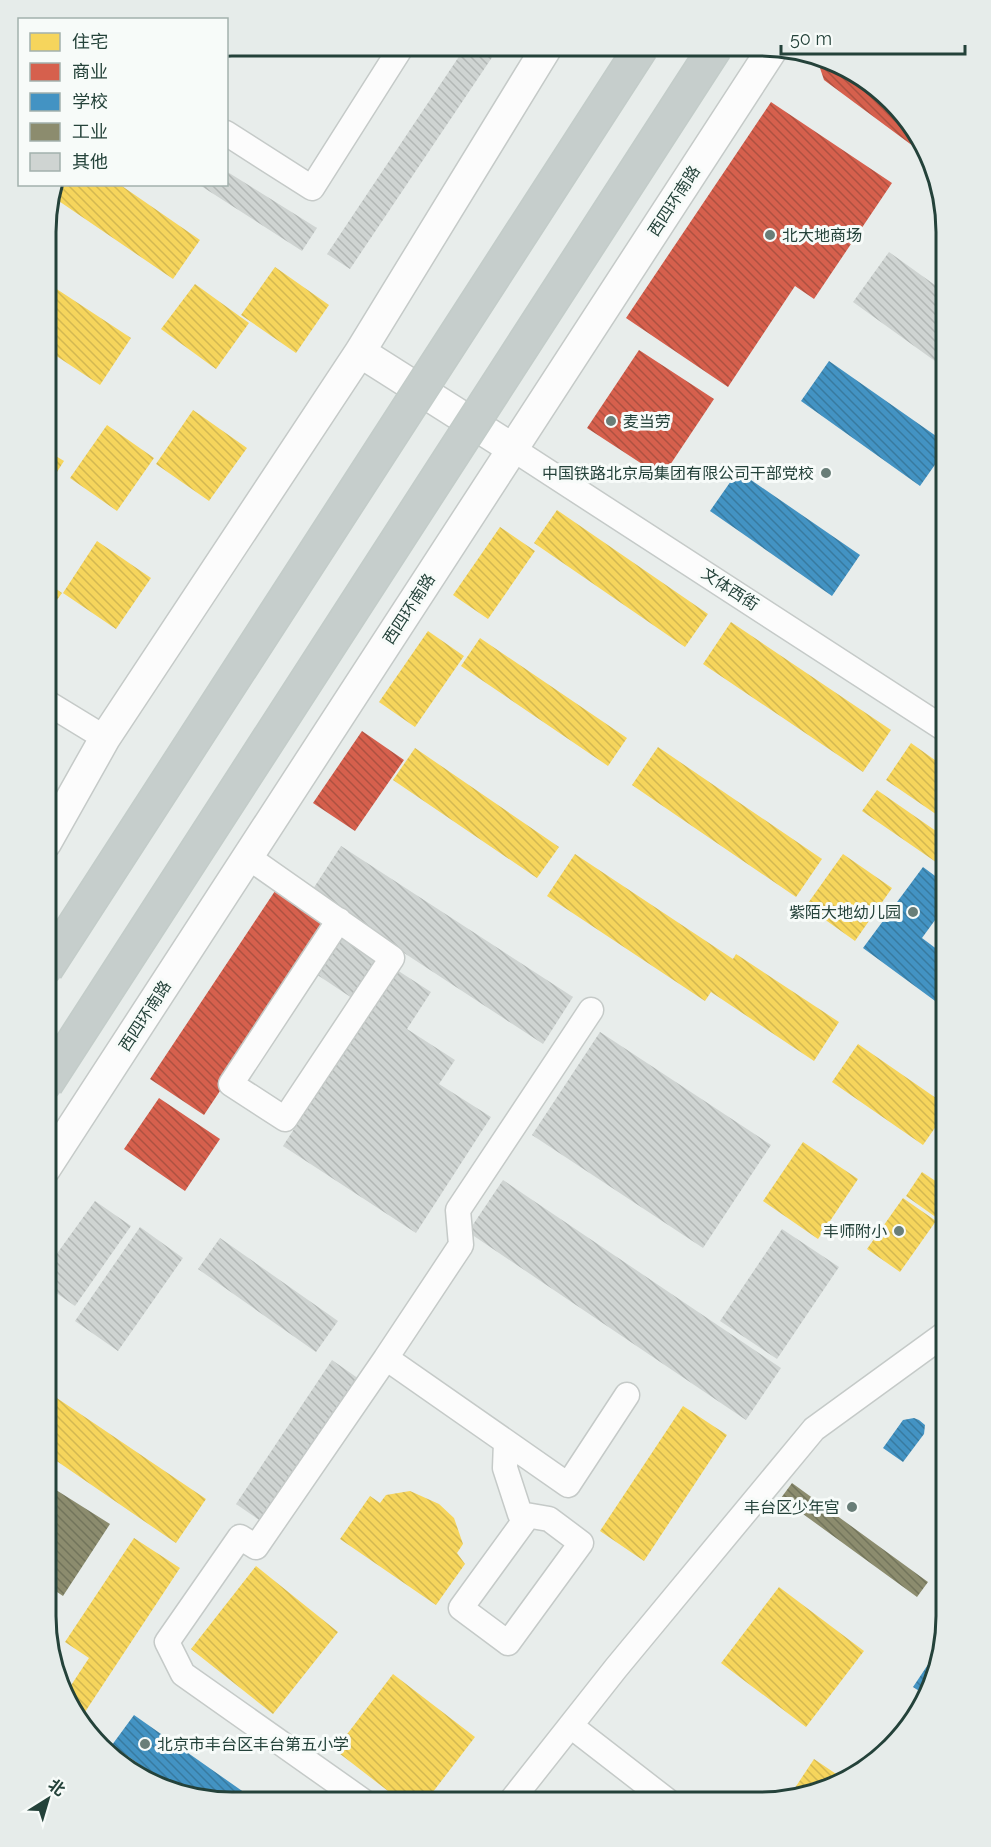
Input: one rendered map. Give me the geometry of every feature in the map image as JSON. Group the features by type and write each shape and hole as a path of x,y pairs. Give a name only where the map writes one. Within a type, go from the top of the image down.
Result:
{"highway":[{"path":"55,955 636,56"},
{"path":"55,1070 710,56"}],"street":[{"path":"228,134 312,188 396,56"},
{"path":"55,827 105,738 360,351 541,56"},
{"name":"西四环南路","path":"55,1153 768,56"},
{"path":"360,351 513,449"},
{"name":"文体西街","path":"513,449 936,723"},
{"path":"55,707 105,738"},
{"path":"248,857 339,920 392,958 285,1119 231,1084 339,920"},
{"path":"350,1792 183,1674 167,1642 240,1537 256,1547 386,1358 461,1245 458,1210 591,1010"},
{"path":"518,1792 616,1668 814,1429 935,1341"},
{"path":"386,1358 568,1485 627,1395"},
{"path":"506,1442 505,1468 520,1514 549,1519 581,1543 508,1643 460,1608 528,1516"},
{"path":"571,1725 656,1792"}],"building: 住宅":[{"path":"61,186 122,186 200,240 173,279 58,201"},
{"path":"275,267 329,305 296,353 241,315"},
{"path":"195,284 249,323 216,369 161,329"},
{"path":"55,288 131,338 100,385 55,355"},
{"path":"193,410 247,448 209,501 156,464"},
{"path":"107,425 154,458 117,511 70,478"},
{"path":"55,456 64,461 55,475"},
{"path":"557,510 708,614 685,647 534,543"},
{"path":"500,527 535,551 488,619 453,595"},
{"path":"97,541 151,578 116,629 63,593"},
{"path":"55,588 62,593 55,603"},
{"path":"731,622 891,730 863,772 703,664"},
{"path":"428,631 464,656 415,727 379,702"},
{"path":"480,638 627,738 608,766 461,666"},
{"path":"911,743 936,761 936,814 886,780"},
{"path":"658,747 822,859 796,897 632,785"},
{"path":"415,748 559,847 537,878 393,780"},
{"path":"877,790 936,831 936,862 862,811"},
{"path":"575,854 733,959 736,954 839,1022 814,1061 711,992 705,1001 547,896"},
{"path":"843,854 892,888 855,941 806,906"},
{"path":"858,1044 935,1098 935,1127 923,1145 832,1082"},
{"path":"803,1142 858,1179 818,1239 763,1201"},
{"path":"922,1172 935,1181 935,1217 906,1196"},
{"path":"903,1198 935,1221 900,1272 867,1249"},
{"path":"55,1397 206,1499 176,1543 55,1460"},
{"path":"683,1406 727,1435 644,1561 600,1531"},
{"path":"410,1491 439,1504 454,1518 463,1544 457,1553 465,1564 436,1605 340,1539 370,1496 380,1503 386,1495"},
{"path":"134,1538 180,1568 85,1712 71,1686 89,1658 65,1642"},
{"path":"256,1566 338,1632 273,1714 191,1649"},
{"path":"779,1587 864,1651 806,1727 721,1663"},
{"path":"393,1674 475,1737 433,1792 389,1792 335,1750"},
{"path":"814,1759 836,1774 816,1782 795,1788"}],"building: 商业":[{"path":"820,66 857,85 876,99 892,115 912,146 824,80"},
{"name":"北大地商场","path":"771,102 892,183 814,299 795,286 728,387 626,318"},
{"path":"639,350 714,399 662,477 587,428"},
{"path":"362,731 404,760 355,831 313,803"},
{"path":"275,891 329,927 204,1115 150,1079"},
{"path":"159,1098 220,1139 185,1191 124,1149"}],"building: 学校":[{"path":"829,361 936,436 936,463 920,486 801,401"},
{"path":"738,471 860,555 832,596 710,511"},
{"name":"紫陌大地幼儿园","path":"923,867 936,876 936,919 922,938 935,948 935,1001 863,948"},
{"path":"914,1418 925,1425 924,1434 903,1462 883,1448 903,1420"},
{"path":"928,1664 918,1690 913,1687"},
{"path":"134,1715 244,1792 186,1786 148,1770 112,1745"}],"building: 工业":[{"path":"792,1483 928,1582 917,1597 781,1498"},
{"path":"55,1489 110,1524 63,1596 55,1591"}],"building: 其他":[{"path":"459,56 493,56 350,269 327,254"},
{"path":"228,172 317,228 302,251 201,186 228,186"},
{"path":"889,252 936,286 936,362 853,302"},
{"path":"341,846 573,997 543,1044 311,892"},
{"path":"340,931 379,957 352,998 313,972"},
{"path":"397,970 431,992 407,1029 455,1060 439,1084 491,1117 416,1233 283,1146"},
{"path":"600,1032 771,1145 703,1248 532,1135"},
{"path":"503,1180 781,1368 746,1420 468,1232"},
{"path":"95,1201 131,1226 75,1306 55,1292 55,1256"},
{"path":"140,1227 183,1258 118,1351 75,1321"},
{"path":"782,1229 839,1267 777,1359 720,1321"},
{"path":"220,1238 338,1321 316,1352 198,1269"},
{"path":"332,1360 359,1379 262,1522 236,1504"}],"place":[{"name":"北大地商场","path":"770,235"},
{"name":"麦当劳","path":"611,421"},
{"name":"中国铁路北京局集团有限公司干部党校","path":"826,473"},
{"name":"紫陌大地幼儿园","path":"913,912"},
{"name":"丰师附小","path":"899,1231"},
{"name":"丰台区少年宫","path":"852,1507"},
{"name":"北京市丰台区丰台第五小学","path":"145,1744"}]}
